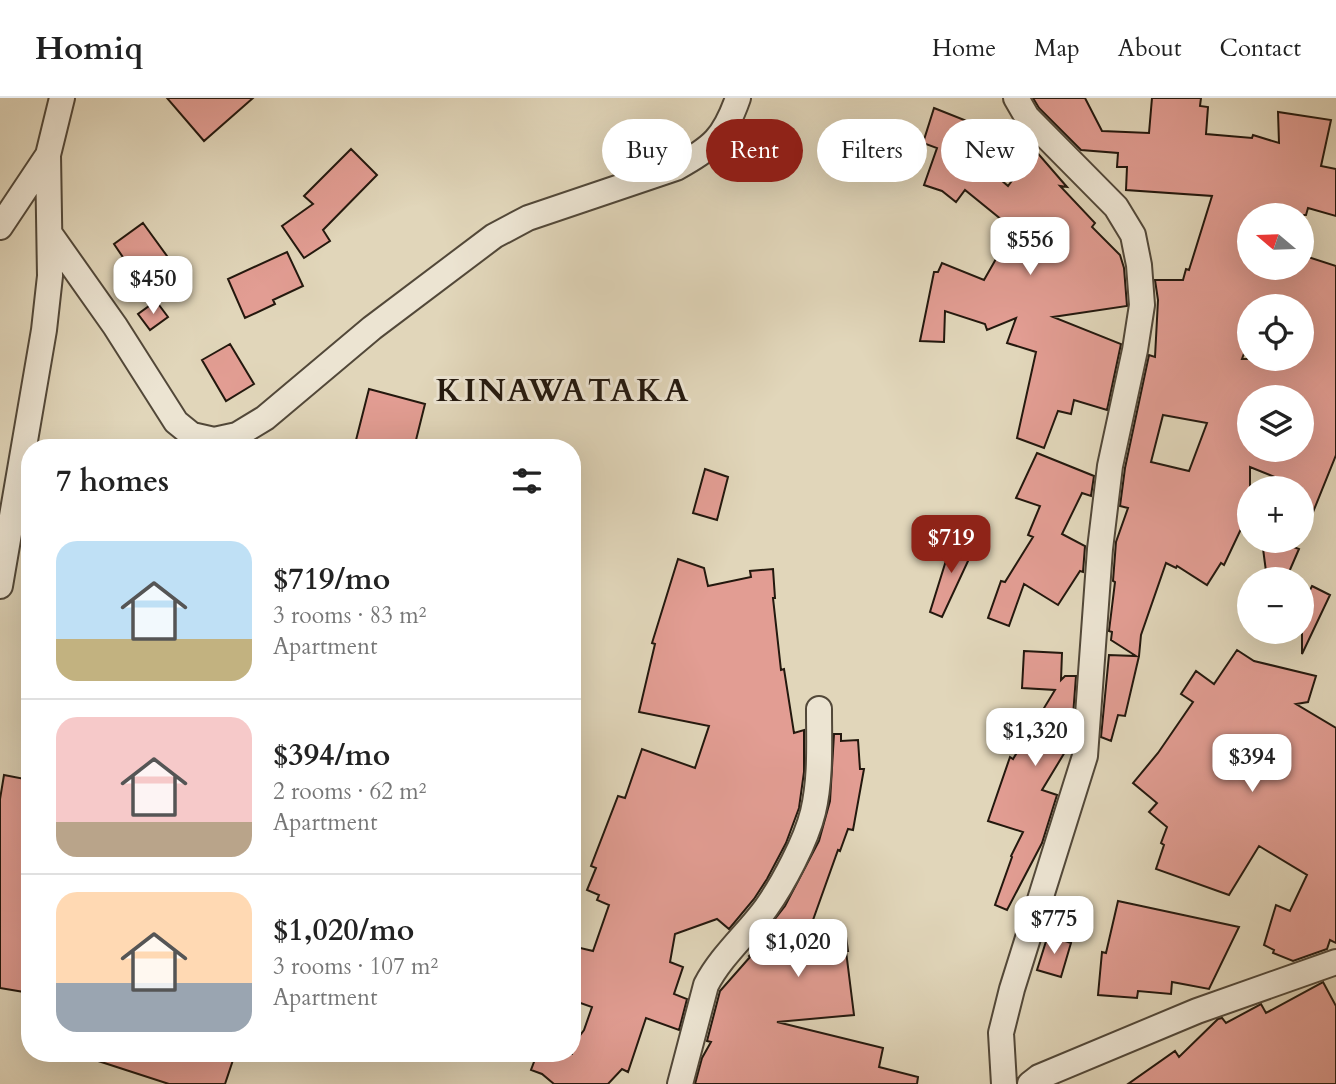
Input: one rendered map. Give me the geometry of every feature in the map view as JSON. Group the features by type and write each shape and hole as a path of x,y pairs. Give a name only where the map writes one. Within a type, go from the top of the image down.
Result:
{"street":[{"path":"25,439 44,330 50,275 48,155 62,98"},
{"path":"218,439 236,435 265,418 372,328 494,236 528,218 676,167 697,156 715,143 729,124 738,98"},
{"path":"1004,1084 1001,1033 1084,756 1100,549 1110,466 1142,305 1139,265 1133,235 1108,199 1027,117 1016,98"},
{"path":"0,227 48,155"},
{"path":"50,234 115,326 176,422 199,439"},
{"path":"0,586 21,464"},
{"path":"680,1084 700,1002 713,972 765,910 779,889 813,814 818,770 819,709"},
{"path":"1030,1084 1039,1077 1197,1012 1333,971"}],"building":[{"path":"167,98 253,98 204,141"},
{"path":"1033,98 1085,98 1102,131 1149,133 1152,98 1201,98 1200,106 1208,107 1206,134 1252,138 1253,135 1279,143 1278,112 1331,120 1321,166 1336,169 1336,216 1314,210 1314,203 1237,203 1237,280 1314,280 1314,259 1336,266 1336,455 1314,510 1314,476 1272,476 1250,467 1250,476 1237,476 1237,538 1224,565 1221,563 1207,585 1177,566 1176,568 1166,563 1141,635 1139,656 1125,716 1118,715 1111,741 1101,737 1109,655 1136,656 1111,640 1112,632 1109,631 1115,582 1116,542 1128,508 1120,506 1125,468 1149,355 1155,357 1158,300 1155,280 1183,280 1186,269 1189,270 1212,196 1126,190 1127,167 1117,167 1118,153 1081,150 1039,108","holes":["1163,415 1207,423 1189,471 1151,462"]},
{"path":"934,108 962,119 941,119 941,182 1003,182 1008,186 1011,182 1039,182 1039,155 1067,187 1060,186 1095,223 1092,227 1120,255 1124,268 1127,306 1053,317 1121,344 1107,410 1074,400 1071,414 1058,411 1044,448 1017,438 1036,352 1007,343 1016,318 987,330 985,324 945,311 944,342 920,341 934,272 938,272 942,263 984,280 1013,229 965,190 956,202 942,191 924,185 937,148 927,144 927,130"},
{"path":"351,149 377,175 323,230 330,241 304,258 282,226 313,204 304,196"},
{"path":"143,223 167,256 137,278 114,244"},
{"path":"287,252 303,286 273,300 275,304 245,318 228,279"},
{"path":"156,301 168,317 150,330 138,314"},
{"path":"230,344 254,384 226,401 202,360"},
{"path":"369,389 425,404 416,439 356,439"},
{"path":"1037,453 1094,476 1091,496 1082,493 1062,534 1085,546 1083,572 1080,571 1058,605 1024,584 1009,626 988,618 1001,581 1005,582 1033,537 1028,535 1040,506 1016,498"},
{"path":"705,469 728,477 717,520 693,513"},
{"path":"956,537 975,546 942,617 930,612"},
{"path":"1264,553 1297,553 1291,567 1265,567"},
{"path":"678,559 704,568 708,586 751,577 750,571 773,569 773,598 781,670 784,669 794,733 804,730 804,772 799,808 786,843 767,879 729,929 717,919 675,934 670,962 683,967 674,994 687,999 679,1030 646,1018 628,1072 622,1069 608,1084 554,1084 542,1074 531,1070 534,1062 581,1062 581,1034 592,1007 581,1003 581,948 593,951 609,905 597,900 599,895 587,890 596,868 591,866 618,796 625,798 642,749 695,768 709,726 639,712 655,644 652,643"},
{"path":"1314,587 1330,595 1314,629"},
{"path":"1237,650 1254,661 1316,676 1308,702 1296,704 1336,728 1336,943 1330,940 1327,949 1293,961 1273,953 1274,950 1264,945 1276,905 1290,911 1307,875 1259,846 1229,895 1156,869 1167,827 1149,812 1157,803 1133,783 1158,753 1193,702 1181,694 1196,671 1214,684"},
{"path":"1024,651 1062,653 1061,680 1065,676 1076,676 1071,742 1042,790 1057,795 1042,843 1007,910 995,905 1011,856 1023,832 988,821 1010,757 1013,759 1055,690 1022,688"},
{"path":"834,734 841,734 841,741 858,740 860,769 864,769 853,830 848,829 840,851 838,850 808,934 845,929 854,1015 777,1022 883,1048 879,1067 918,1077 917,1084 695,1084 702,1058 711,1042 707,1041 720,991 750,957 755,950 752,948 785,906 819,841 830,801"},
{"path":"4,775 21,778 21,992 0,988 0,799"},
{"path":"1118,901 1239,927 1209,989 1172,982 1171,994 1138,991 1137,998 1098,995 1102,952 1106,953"},
{"path":"1048,935 1071,943 1061,977 1037,970"},
{"path":"1323,982 1336,1006 1336,1084 1128,1084 1175,1051 1179,1057 1218,1019 1222,1018 1226,1023 1261,1004 1266,1013"},
{"path":"101,1062 232,1062 225,1084 169,1084"}],"district":[{"name":"KINAWATAKA","path":"563,391"}]}
